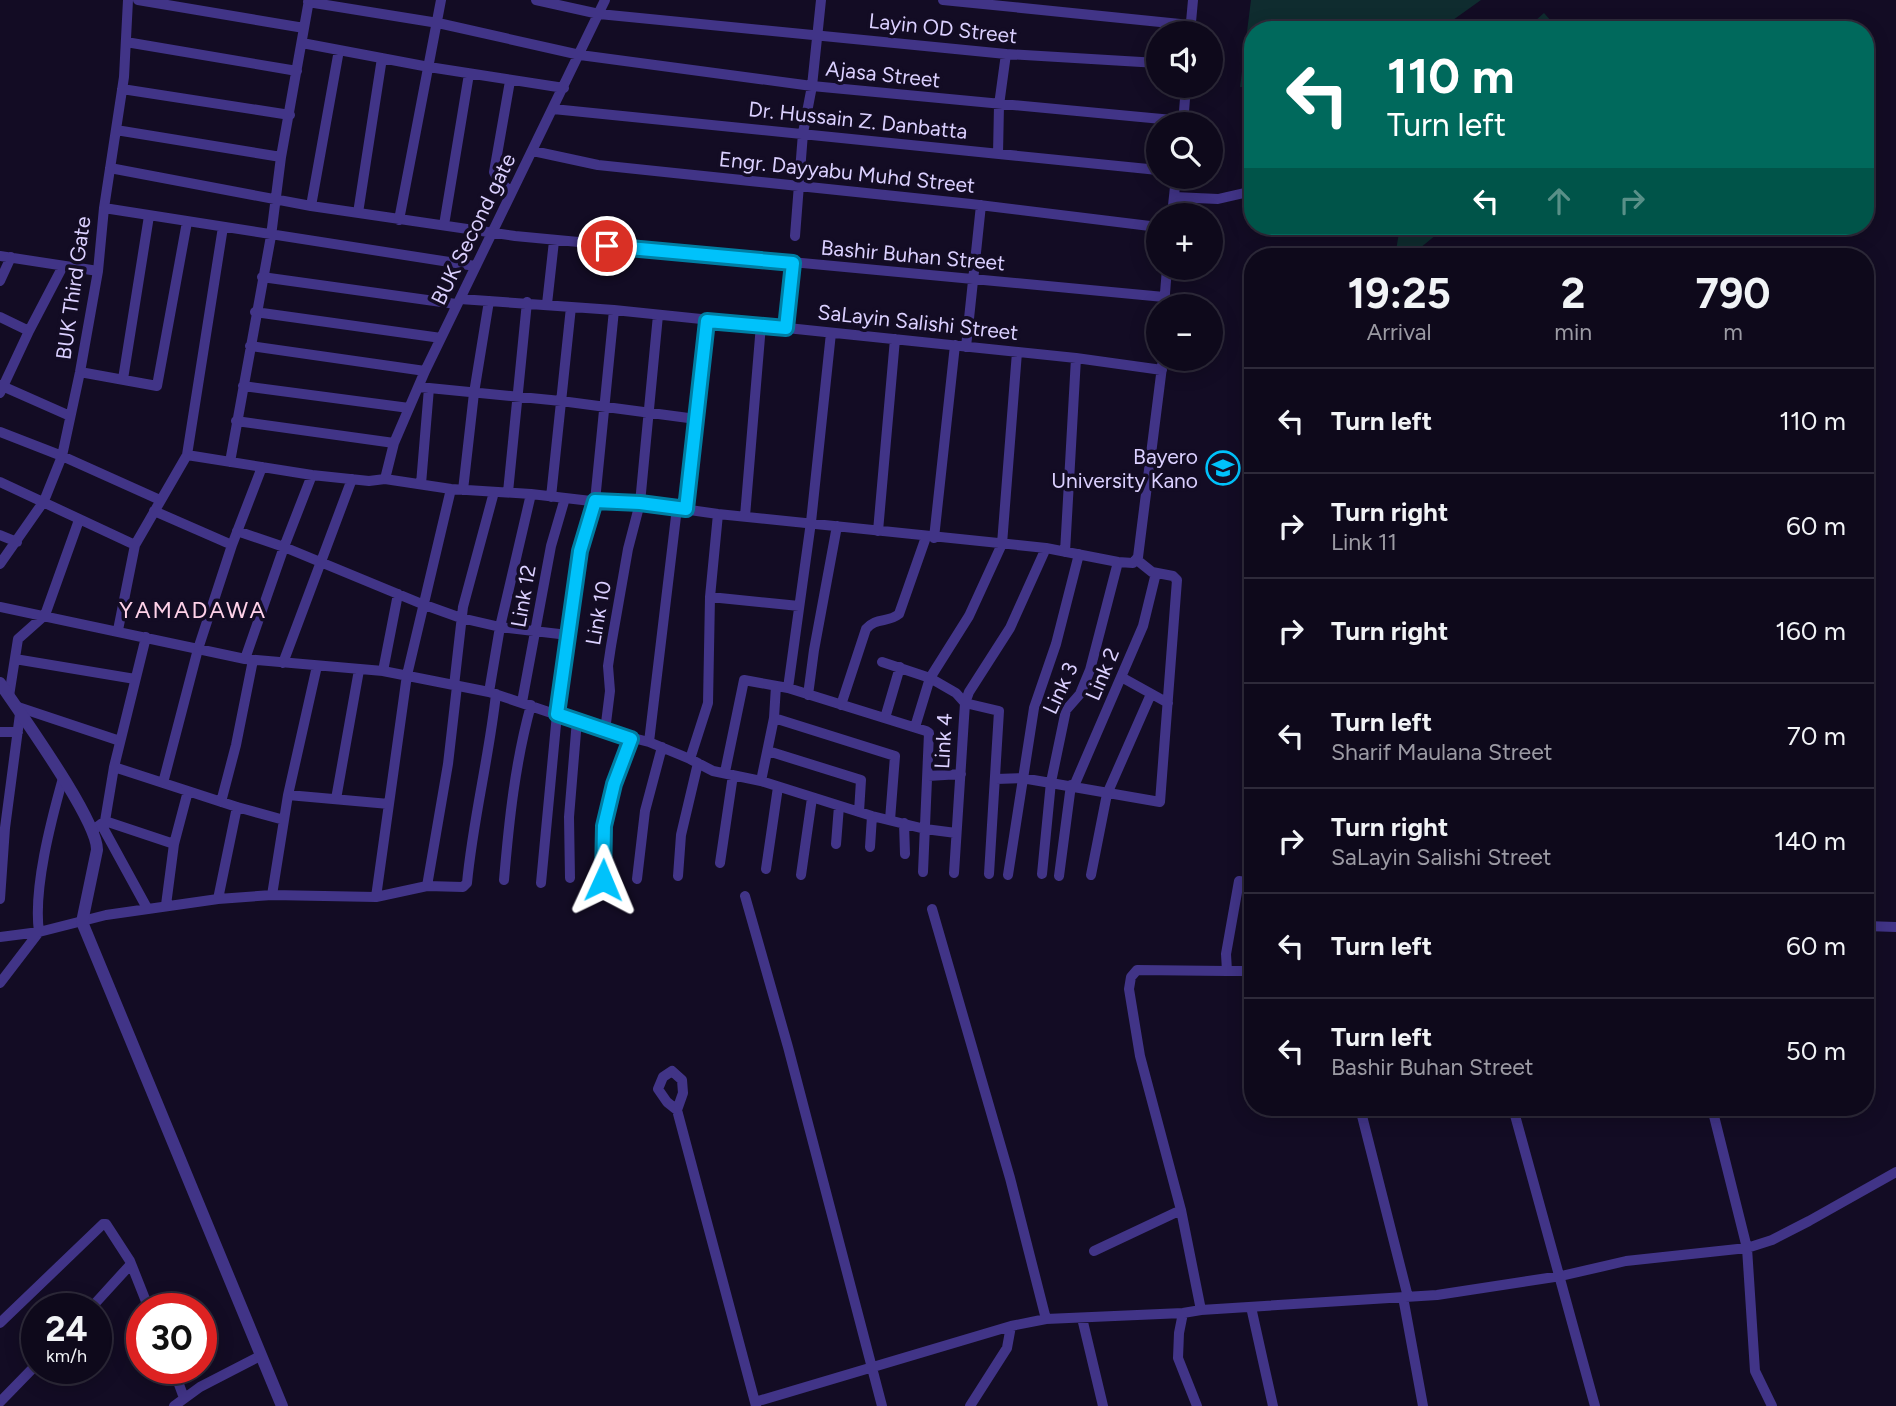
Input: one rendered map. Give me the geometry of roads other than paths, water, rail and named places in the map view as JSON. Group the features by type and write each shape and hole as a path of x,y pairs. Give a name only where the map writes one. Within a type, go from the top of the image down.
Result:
{"street":[{"name":"BUK Third Gate","path":"0,564 44,501 62,456 98,271 104,208 122,89 128,0"},
{"path":"138,0 304,28"},
{"path":"400,220 441,0"},
{"name":"Layin OD Street","path":"536,0 599,14 1006,54 1146,63"},
{"name":"BUK Second gate","path":"385,479 394,443 409,408 424,388 425,371 605,0"},
{"path":"795,236 803,134 819,35 821,0"},
{"path":"943,0 1146,24"},
{"path":"1191,21 1193,0"},
{"path":"230,462 271,236 281,157 309,1"},
{"name":"Ajasa Street","path":"309,1 438,23 580,55 812,86 1146,119"},
{"path":"127,42 297,71"},
{"path":"302,43 469,74 564,88"},
{"path":"311,206 339,50"},
{"path":"998,153 999,105 1006,54"},
{"path":"358,213 382,58"},
{"path":"444,225 469,74"},
{"path":"510,81 494,172 511,192"},
{"path":"122,89 290,115"},
{"name":"Dr. Hussain Z. Danbatta","path":"553,109 1146,169"},
{"path":"116,130 281,157"},
{"name":"Engr. Dayyabu Muhd Street","path":"533,151 598,165 981,205 1146,226"},
{"name":"Bashir Buhan Street","path":"110,168 311,206 491,233 975,280 1146,300"},
{"path":"1173,203 1175,189"},
{"path":"1174,197 1218,199 1244,193"},
{"path":"966,346 981,205"},
{"path":"104,208 475,266"},
{"path":"123,379 149,216"},
{"path":"80,372 155,387 158,384 187,222"},
{"path":"117,630 135,545 187,456 223,228"},
{"path":"547,304 554,241"},
{"path":"0,281 5,257 98,271"},
{"path":"786,328 793,263"},
{"path":"63,266 1,389 70,416"},
{"name":"SaLayin Salishi Street","path":"262,277 458,301 527,302 614,310 1122,365 1146,364"},
{"path":"463,490 474,393 489,301"},
{"path":"508,492 527,302"},
{"path":"551,497 571,307"},
{"path":"541,883 557,714 580,551 595,501 614,310"},
{"path":"256,312 441,338"},
{"name":"Link 10","path":"604,731 610,691 608,666 611,646 628,549 640,503 659,315"},
{"path":"0,317 29,331"},
{"path":"649,742 696,419 707,321"},
{"path":"745,516 761,325"},
{"path":"788,688 811,522 831,333"},
{"path":"878,531 895,339"},
{"path":"841,705 866,629 875,620 894,618 899,614 930,537 955,345"},
{"path":"250,346 425,371"},
{"path":"915,727 930,678 969,616 1002,544 1017,352"},
{"path":"1066,552 1076,358"},
{"path":"1137,560 1162,371"},
{"path":"243,386 409,408"},
{"path":"421,484 424,388 561,401 696,419"},
{"path":"236,421 394,443"},
{"path":"0,432 62,456 160,500"},
{"path":"187,456 312,475 369,481 385,479 451,489 640,503 718,514 1046,548 1118,562 1133,563 1137,560"},
{"path":"163,783 198,649 261,467"},
{"path":"221,802 236,745 249,659 284,547 312,475"},
{"path":"283,663 352,479"},
{"path":"0,482 135,545"},
{"path":"376,897 407,676 451,489"},
{"path":"427,886 449,764 461,618 494,492"},
{"path":"0,937 39,932 106,915 218,898 272,895 376,897 427,886 463,887 467,883 478,799 490,750 492,693 500,627 531,494"},
{"name":"Link 12","path":"504,880 519,748 537,631 551,546 565,498"},
{"path":"154,511 232,545"},
{"path":"678,876 681,835 708,703 710,597 718,514"},
{"path":"0,899 5,828 18,732 15,659 18,639 45,615 79,520"},
{"path":"788,688 811,522"},
{"path":"808,695 837,526"},
{"path":"237,531 284,547 461,618 500,627 568,635"},
{"path":"0,535 17,542"},
{"name":"Link 4","path":"954,873 965,703 969,692 1010,628 1046,548"},
{"path":"1008,875 1034,708 1056,643 1079,554"},
{"path":"996,779 1022,778 1051,782 1160,802 1177,580 1173,576 1147,570 1137,560"},
{"name":"Link 3","path":"1042,874 1051,782 1066,710 1080,694 1090,670 1118,562"},
{"name":"Link 2","path":"1059,876 1072,786 1123,678 1143,626 1156,573"},
{"path":"383,671 398,594"},
{"path":"710,597 799,606"},
{"path":"0,607 249,659 383,671 492,693 604,731 649,742 713,771 761,781 859,813 925,829 956,833"},
{"path":"146,637 100,825 82,922 282,1406"},
{"path":"15,659 135,680"},
{"path":"882,662 930,678 956,693 965,703 999,711 989,874"},
{"path":"272,895 288,794 317,666"},
{"path":"885,718 900,667"},
{"path":"336,799 359,670"},
{"path":"1123,678 1168,703"},
{"path":"720,863 742,681 788,688 929,733 923,872"},
{"path":"0,683 63,778 100,825 148,908"},
{"path":"761,781 774,718 776,686"},
{"path":"1091,875 1107,794 1151,694"},
{"path":"15,706 120,741"},
{"path":"774,718 895,756 890,820"},
{"path":"569,878 569,817 577,720"},
{"path":"0,732 18,732"},
{"path":"603,880 604,826 614,784 631,739"},
{"path":"637,879 645,811 662,747"},
{"path":"768,751 862,780 859,813"},
{"path":"114,767 284,820"},
{"path":"928,776 961,774"},
{"path":"0,983 39,932 37,919 44,855 63,778"},
{"path":"766,869 778,787"},
{"path":"166,905 174,844 188,791"},
{"path":"288,794 389,804"},
{"path":"801,875 812,798"},
{"path":"836,844 839,806"},
{"path":"218,898 237,807"},
{"path":"870,847 872,816"},
{"path":"904,823 905,854"},
{"path":"100,825 174,844"},
{"path":"1227,971 1226,954 1239,881 1244,882"},
{"path":"746,896 792,1060 882,1406"},
{"path":"932,909 1010,1178 1046,1319"},
{"path":"1874,926 1896,927"},
{"path":"1201,1310 1181,1210 1140,1056 1129,983 1134,972 1143,969 1244,971"},
{"path":"677,1110 755,1404 1011,1326 1046,1319 1183,1313 1406,1297 1490,1288 1626,1261 1747,1248 1797,1228 1896,1172"},
{"path":"1362,1116 1406,1297 1423,1406"},
{"path":"1515,1116 1595,1406"},
{"path":"1714,1116 1747,1248 1755,1371 1772,1406"},
{"path":"1094,1251 1181,1210"},
{"path":"0,1324 103,1223 131,1264 143,1293"},
{"path":"105,1293 131,1264"},
{"path":"1251,1307 1273,1406"},
{"path":"1183,1313 1178,1358 1197,1406"},
{"path":"1082,1318 1103,1406"},
{"path":"970,1406 1007,1348 1011,1326"},
{"path":"174,1406 200,1387 260,1356"},
{"path":"0,1402 21,1380"},
{"path":"179,1384 184,1398"}],"place":[{"name":"Bayero University Kano","path":"1223,468"}],"district":[{"name":"YAMADAWA","path":"193,610"}]}
